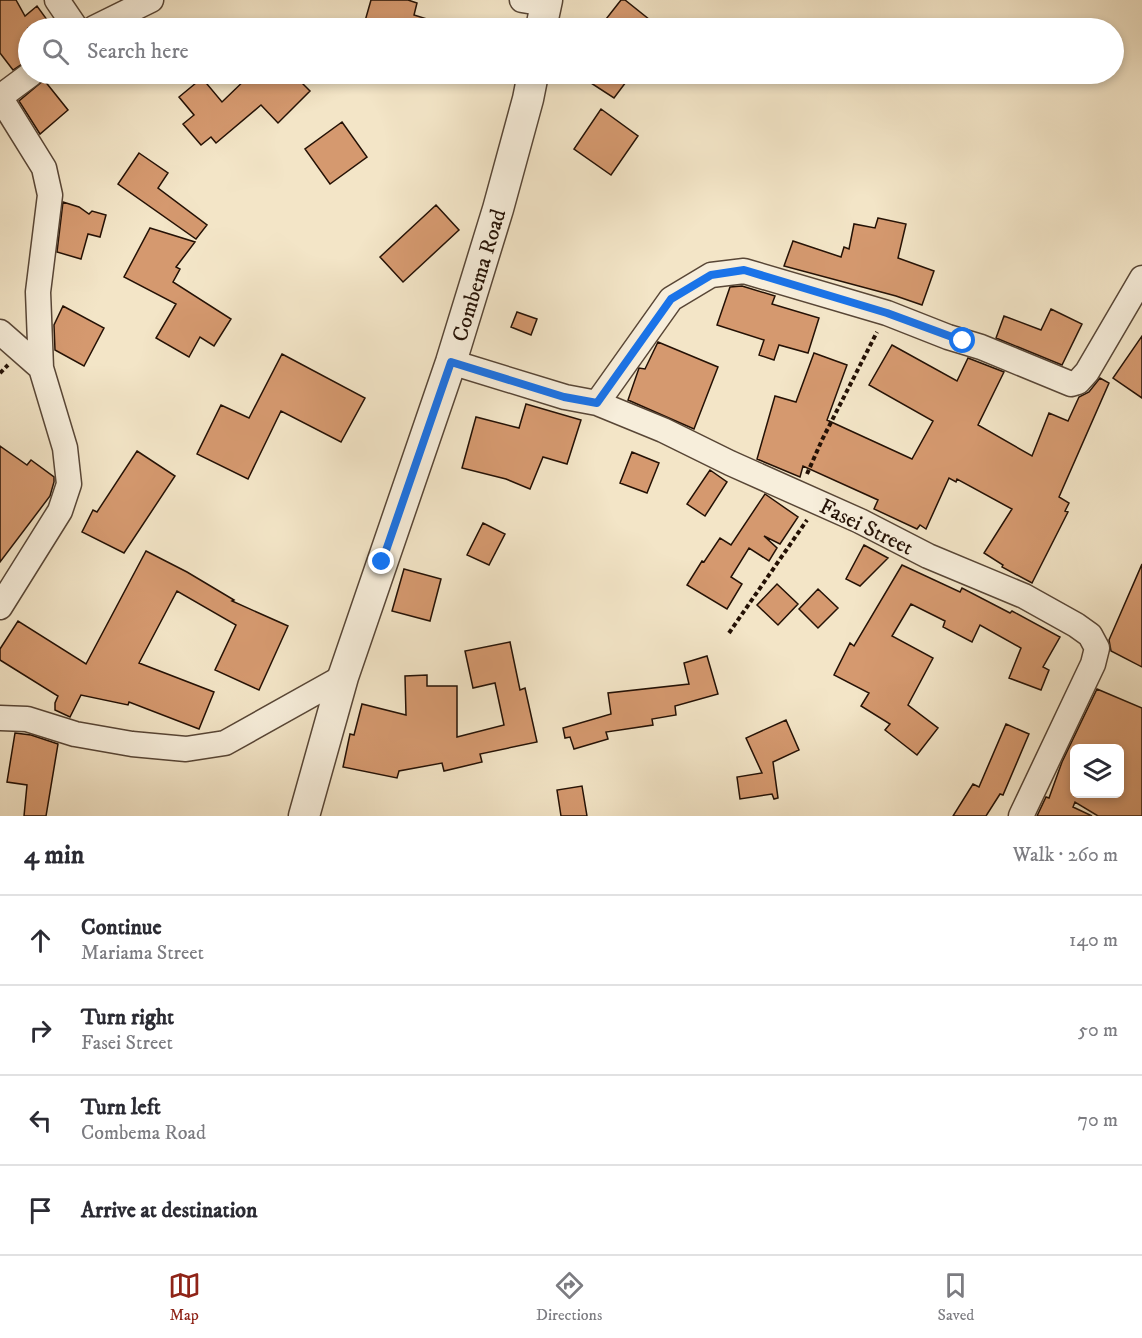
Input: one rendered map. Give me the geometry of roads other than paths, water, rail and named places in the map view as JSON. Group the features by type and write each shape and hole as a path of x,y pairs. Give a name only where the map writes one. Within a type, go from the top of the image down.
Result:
{"street":[{"path":"57,0 69,18"},
{"path":"114,18 151,0"},
{"path":"0,607 60,511 69,484 65,448 41,368 38,292 50,195 44,168 0,97 18,84"},
{"name":"Combema Road","path":"304,816 343,677 451,362 498,209 531,84"},
{"path":"597,403 671,299 711,275 744,270 887,313 948,337 981,347 1071,384 1078,382 1087,372 1142,278"},
{"path":"0,332 41,368"},
{"name":"Fasei Street","path":"451,362 564,397 597,403 663,430 928,556 1024,596 1090,635 1097,648 1093,664 1021,816"},
{"path":"0,699 6,706 27,719 75,734 132,744 186,749 225,743 343,677"},
{"path":"0,718 27,719"}]}
